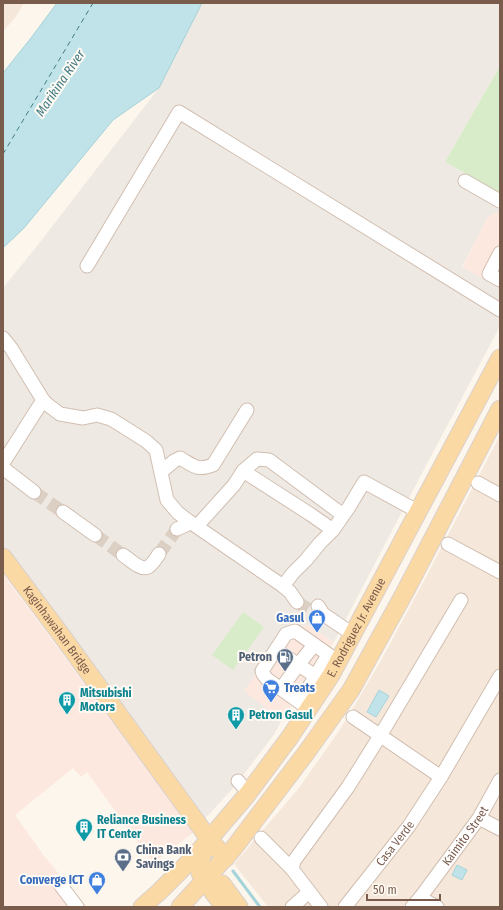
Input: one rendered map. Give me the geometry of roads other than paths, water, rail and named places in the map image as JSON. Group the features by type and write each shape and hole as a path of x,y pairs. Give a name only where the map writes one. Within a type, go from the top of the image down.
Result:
{"main road":[{"name":"E. Rodriguez Jr. Avenue","path":"142,907 182,869 209,839 243,787 290,737 304,706 333,658 354,635 500,358"},
{"name":"E. Rodriguez Jr. Avenue","path":"180,907 206,873 226,858 306,753 351,690 405,592 500,409"},
{"name":"Kaginhawahan Bridge","path":"3,557 209,839 226,858"},
{"path":"209,839 202,856 206,873 224,907"},
{"path":"182,869 193,866 206,873 239,907"}],"street":[{"path":"87,266 179,112 500,310"},
{"path":"465,181 500,201"},
{"path":"500,253 488,274 500,280"},
{"path":"3,338 11,348 43,400 48,405 60,414 83,418 97,415 111,419 146,441 156,450 167,500 178,513 293,594 292,573 306,560 320,542 332,530 364,482 419,512"},
{"path":"3,463 43,400"},
{"path":"161,472 180,458 196,467 205,468 213,466 247,410"},
{"path":"177,529 193,524 234,485 243,471 257,459 269,460 343,515"},
{"path":"3,468 34,492"},
{"path":"243,471 332,530"},
{"path":"478,483 500,495"},
{"path":"63,512 95,535"},
{"path":"448,544 500,572"},
{"path":"123,554 141,568 150,566 159,554"},
{"path":"292,869 294,861 348,787 461,600"},
{"path":"318,611 354,635"},
{"path":"304,706 268,679 262,671 286,634 295,631 333,658"},
{"path":"281,689 314,645"},
{"path":"276,650 321,680"},
{"name":"Casa Verde","path":"345,907 409,826 441,777 500,676"},
{"path":"353,717 441,777"},
{"name":"Kaimito Street","path":"416,903 479,818 500,780"},
{"path":"479,818 500,829"},
{"path":"261,838 292,869 314,902 292,907"},
{"path":"59,883 77,907"},
{"path":"416,903 437,907"}],"water":[{"name":"Marikina River","path":"57,3 202,3 159,88 113,120 24,228 3,248 3,73"},
{"path":"379,690 389,696 376,717 367,712"},
{"path":"457,865 467,870 462,880 452,875"}],"waterway":[{"path":"233,871 260,907"}],"tunnel":[{"path":"34,492 63,512"},
{"path":"159,554 177,529"},
{"path":"95,535 123,555"},
{"path":"297,602 314,613"}],"place":[{"name":"Gasul","path":"317,633"},
{"name":"Petron","path":"285,672"},
{"name":"Treats","path":"271,703"},
{"name":"Mitsubishi Motors","path":"67,715"},
{"name":"Petron Gasul","path":"236,730"},
{"name":"Reliance Business IT Center","path":"84,842"},
{"name":"China Bank Savings","path":"123,872"},
{"name":"Converge ICT","path":"97,895"}]}
